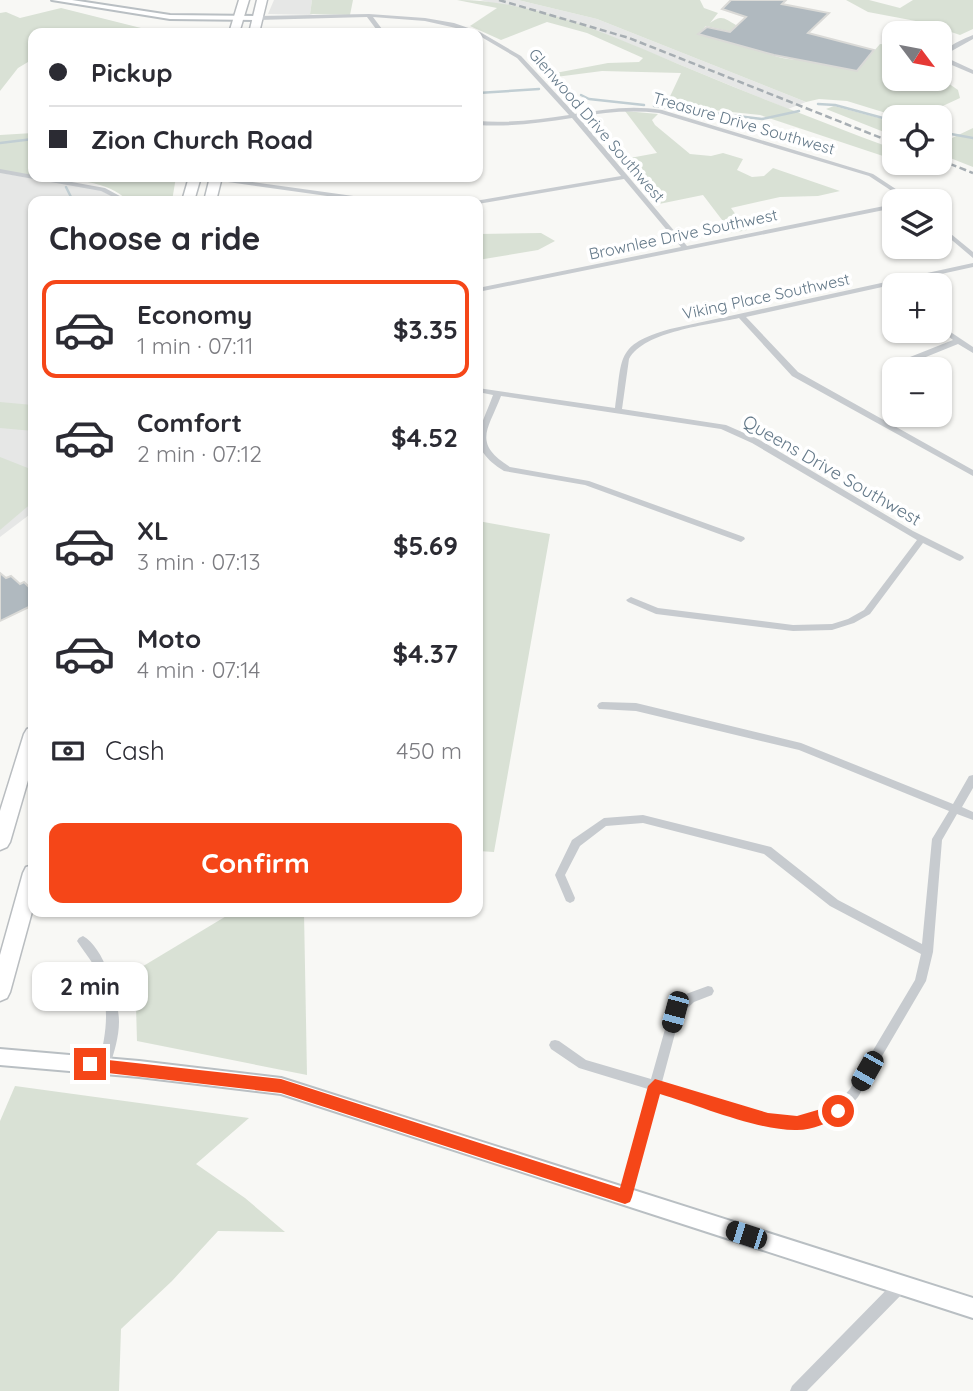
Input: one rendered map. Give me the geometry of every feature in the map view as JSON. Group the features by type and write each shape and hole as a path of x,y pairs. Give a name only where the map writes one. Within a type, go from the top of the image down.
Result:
{"highway":[{"path":"236,28 244,0"},
{"path":"255,28 262,0"},
{"path":"0,842 28,750"},
{"path":"0,992 28,891"}],"street":[{"path":"56,0 170,17 258,18"},
{"path":"369,16 378,28"},
{"name":"Glenwood Drive Southwest","path":"258,18 369,16 429,20 459,28"},
{"name":"Glenwood Drive Southwest","path":"483,36 519,57 573,115 685,248"},
{"path":"973,37 941,58 973,72"},
{"name":"Treasure Drive Southwest","path":"483,123 503,125 624,108 668,113 872,175 893,189"},
{"path":"0,171 28,176"},
{"path":"483,201 626,177"},
{"path":"63,182 103,189 116,196"},
{"path":"244,182 341,196"},
{"name":"Brownlee Drive Southwest","path":"483,289 882,208"},
{"path":"952,238 973,257"},
{"name":"Viking Place Southwest","path":"940,273 973,265"},
{"name":"Viking Place Southwest","path":"618,411 623,360 638,343 670,331 882,287"},
{"path":"741,316 795,374 973,473"},
{"path":"952,336 973,351"},
{"path":"918,357 958,341"},
{"name":"Queens Drive Southwest","path":"483,391 715,425 742,435 922,539 960,558"},
{"path":"483,434 498,393"},
{"path":"483,446 496,463 507,469 586,484 741,540"},
{"path":"631,600 656,611 793,628 832,627 851,621 867,611 922,539"},
{"path":"602,706 636,707 800,747 973,816"},
{"path":"555,1045 583,1064 768,1120 797,1123 838,1111 854,1093 920,981 927,952 937,839 973,779"},
{"path":"569,898 560,875 576,843 604,822 643,819 767,850 834,903 927,952"},
{"path":"83,941 96,956 108,988 113,1030 104,1066"},
{"path":"625,1197 675,1012 690,998 708,991"},
{"path":"0,1057 281,1086 973,1308"},
{"path":"797,1391 901,1285"}],"shaded area":[{"path":"274,0 312,0 310,14 313,15 268,14"},
{"path":"312,0 353,0 350,15 310,14"},
{"path":"457,0 520,7 551,15 612,36 773,103 882,144 882,156 760,115 666,105 681,73 602,71 548,78 545,75 608,63 639,62 643,58 587,33 547,22 501,40 483,32 483,28 470,26 497,8"},
{"path":"480,0 518,0 597,19 806,102 788,109 605,34"},
{"path":"518,0 700,0 704,8 718,13 710,23 723,18 736,25 734,29 758,38 706,26 699,34 750,46 783,58 803,59 857,71 882,44 882,91 952,91 952,86 958,90 960,98 945,105 882,105 882,112 847,101 819,99 806,102 597,19"},
{"path":"846,0 869,0 900,8 913,0 973,0 973,29 960,35 952,32 952,21 916,21 868,12"},
{"path":"61,8 141,28 28,28 28,62 18,68 0,91 0,13 6,12 20,18"},
{"path":"834,106 882,119 882,131 826,109"},
{"path":"625,111 658,114 652,120 655,125 690,154 711,156 723,153 743,159 737,170 752,177 764,176 773,168 840,191 818,196 780,197 731,208 747,230 732,233 703,195 659,204 619,160 657,153"},
{"path":"973,128 973,167 952,159 952,138"},
{"path":"28,133 28,176 0,173 0,135"},
{"path":"0,173 28,177 28,182 59,182 92,187 113,196 28,196 28,516 0,537"},
{"path":"87,182 175,182 173,196 122,196"},
{"path":"541,233 555,241 538,250 483,259 483,234"},
{"path":"0,402 28,405 28,431 0,428"},
{"path":"0,457 28,468 28,506 0,530"},
{"path":"483,522 550,534 494,852 483,851"},
{"path":"225,917 304,917 307,1075 137,1041 135,971"},
{"path":"15,1086 249,1118 196,1164 245,1198 285,1232 218,1231 172,1281 121,1329 119,1391 0,1391 0,1121"}],"building":[{"path":"731,0 786,0 782,4 829,13 808,33 874,50 857,71 774,55 698,34 707,27 730,32 746,17 722,9"},
{"path":"0,573 28,586 28,607 0,621"}],"waterway":[{"path":"483,93 539,89"},
{"path":"569,93 574,94"},
{"path":"581,95 589,99 644,105"},
{"path":"818,104 835,105 882,118"},
{"path":"654,106 762,119 799,111"},
{"path":"952,134 973,138"},
{"path":"0,143 28,140"},
{"path":"66,187 70,196"}],"railway":[{"path":"499,0 629,38 882,138"},
{"path":"952,165 973,173"}],"route":[{"path":"90,1064 281,1086 625,1197 655,1086 768,1120 797,1123 838,1111"}]}
